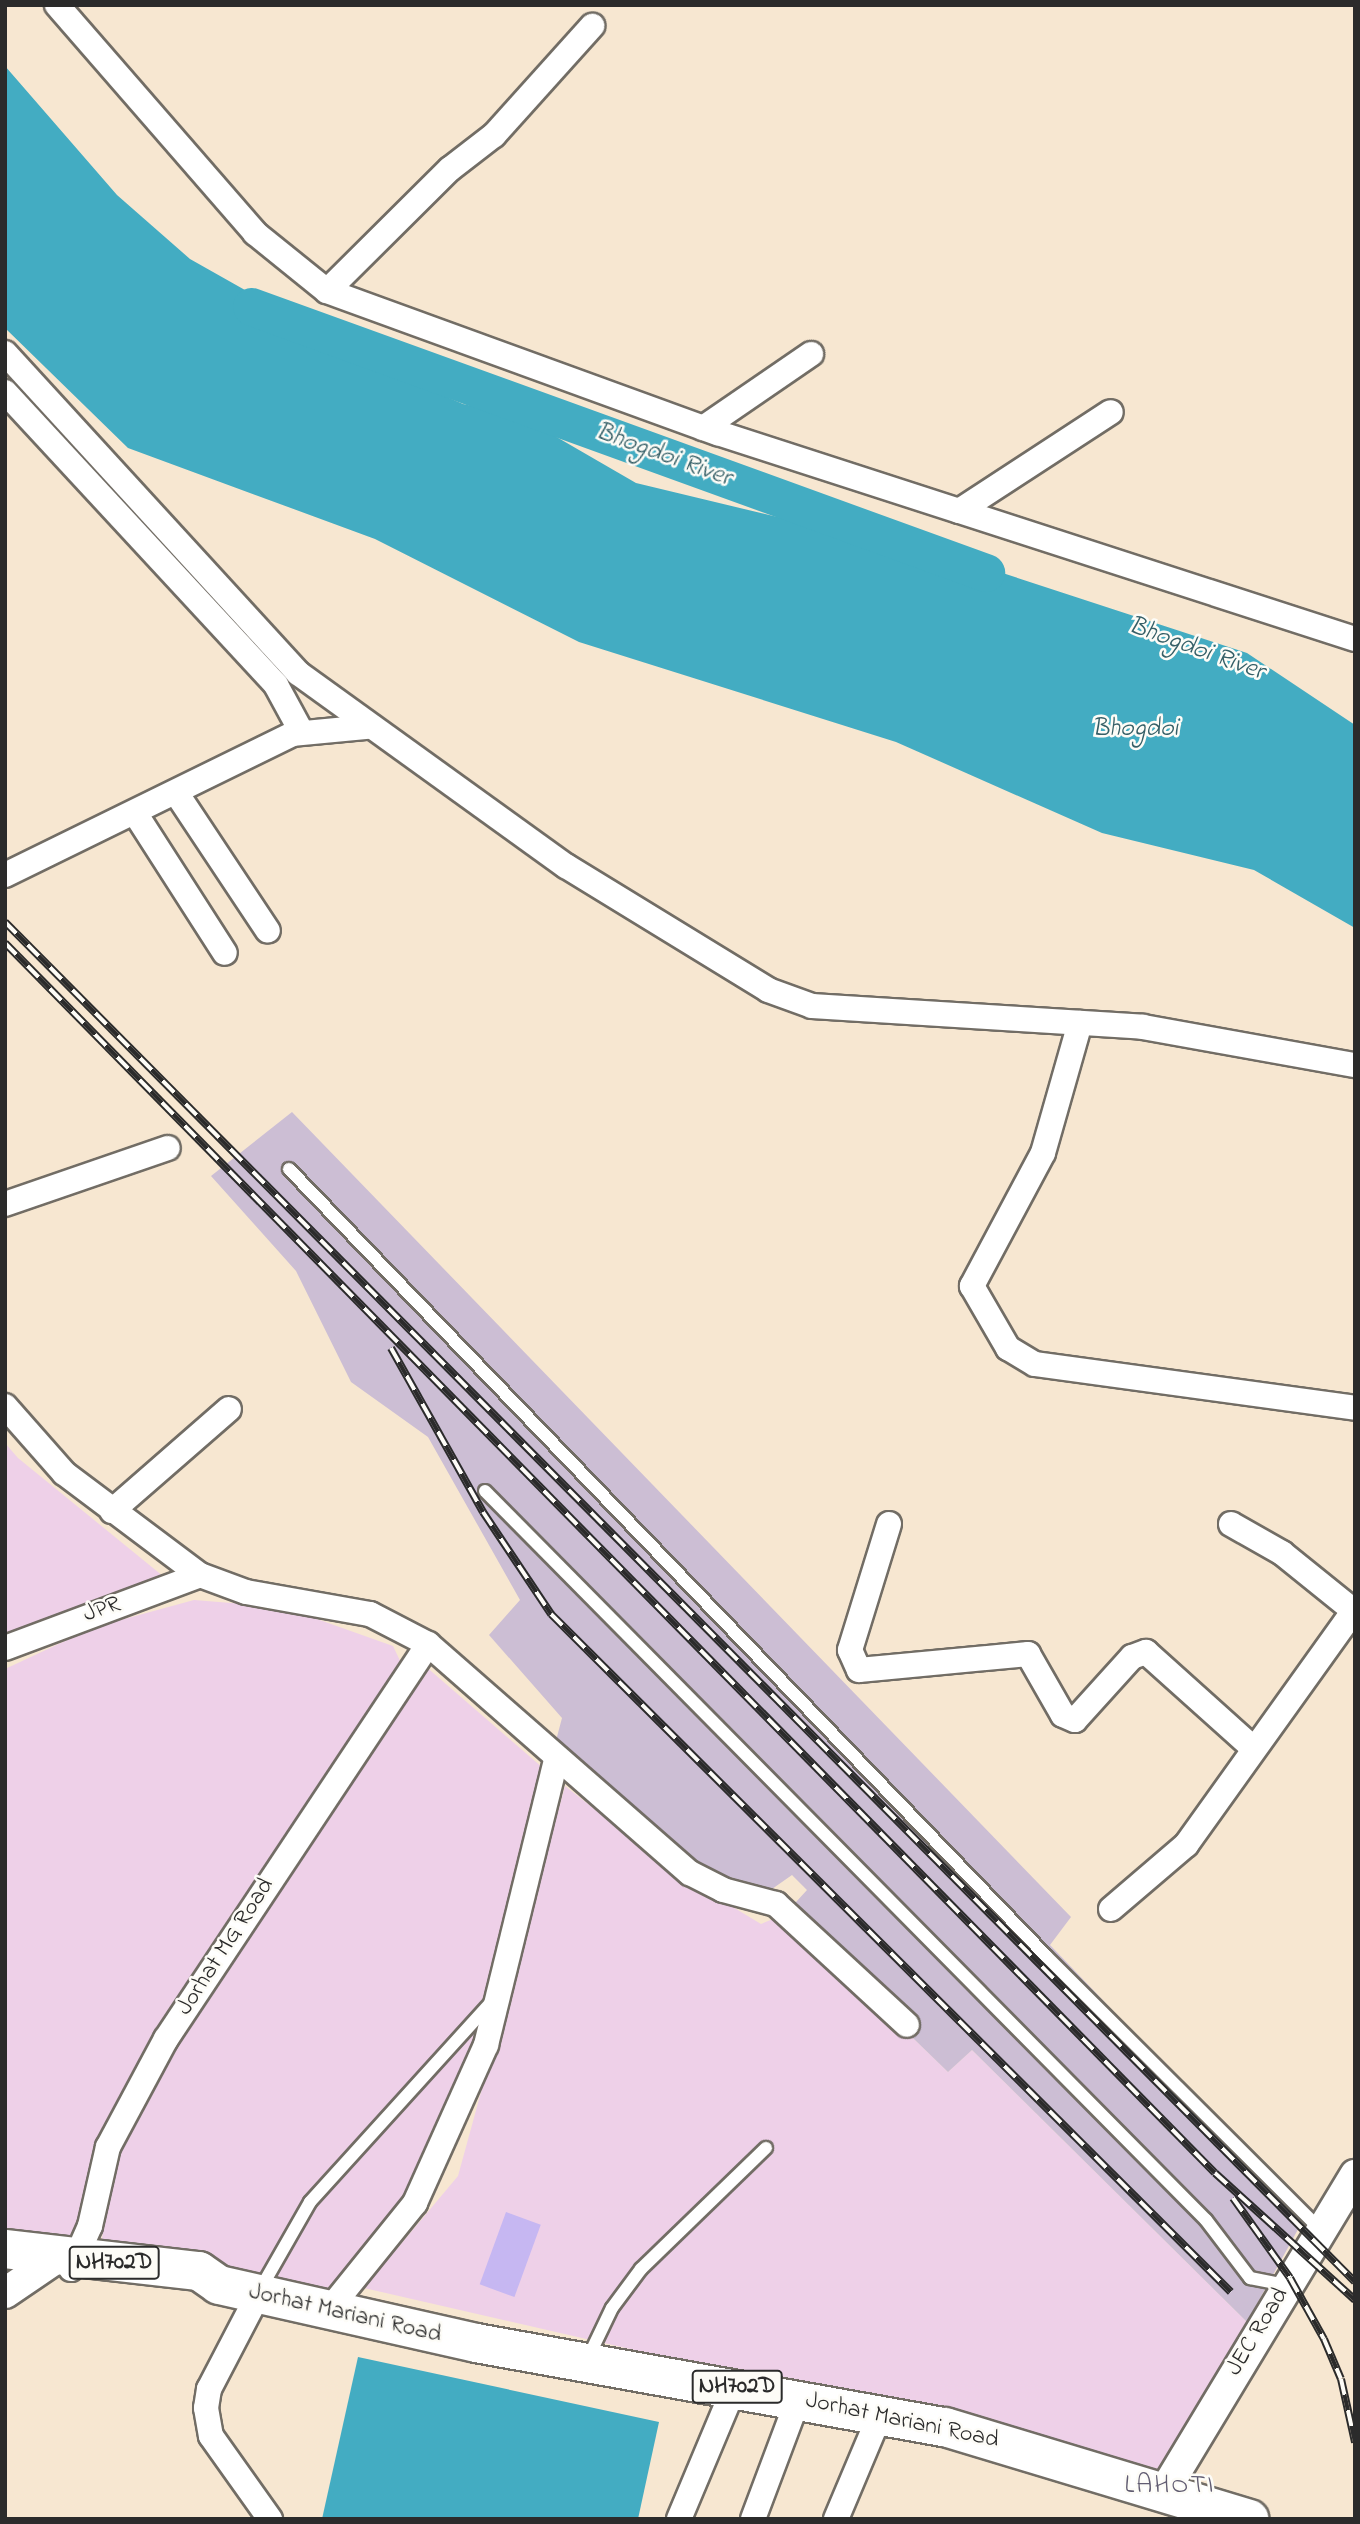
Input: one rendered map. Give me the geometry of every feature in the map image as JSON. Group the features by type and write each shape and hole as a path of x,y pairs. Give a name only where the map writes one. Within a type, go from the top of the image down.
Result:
{"highway":[{"name":"Jorhat Mariani Road","path":"5,2249 49,2265 199,2271 219,2285 328,2311 880,2414 1034,2450 1165,2490 1248,2519"}],"street":[{"path":"57,5 256,233 327,291 703,428 1355,639"},
{"path":"327,291 450,169 495,135 592,26"},
{"path":"5,352 277,655 367,727 566,866 789,1000 1080,1023 1245,1043 1355,1065"},
{"path":"703,428 811,354"},
{"path":"5,392 276,685 301,732"},
{"path":"959,511 1111,412"},
{"path":"5,875 301,732 367,727"},
{"path":"177,794 268,931"},
{"path":"135,813 225,953"},
{"path":"1080,1023 1043,1153 972,1286 1008,1348 1035,1364 1355,1408"},
{"path":"5,1204 168,1148"},
{"path":"5,1406 64,1474 200,1575 246,1592 370,1615 428,1643 556,1761 702,1881 776,1904 907,2025"},
{"path":"112,1511 229,1409"},
{"path":"889,1524 850,1650 859,1670 1028,1654 1063,1715 1075,1720 1132,1657 1146,1652 1254,1749"},
{"path":"1111,1909 1186,1845 1354,1610 1282,1553 1231,1524"},
{"name":"JPR","path":"5,1648 200,1575"},
{"name":"Jorhat MG Road","path":"49,2265 90,2226 108,2147 166,2039 428,1643"},
{"path":"328,2311 419,2195 486,2045 556,1761"},
{"name":"JEC Road","path":"1165,2490 1286,2285 1355,2175"},
{"path":"5,2293 49,2265"},
{"path":"258,2295 209,2389 206,2408 211,2436 270,2519"},
{"path":"679,2519 735,2386"},
{"path":"753,2519 798,2399"},
{"path":"835,2519 880,2414"}],"lane":[{"path":"289,1169 1046,1956 1320,2229"},
{"path":"485,1491 1206,2220 1250,2278 1286,2285"},
{"path":"258,2295 310,2202 498,1995"},
{"path":"586,2361 612,2308 641,2269 766,2148"}],"shaded area":[{"path":"292,1112 1071,1917 1050,1945 1307,2213 1247,2322 972,2050 948,2072 785,1914 807,1890 792,1875 772,1889 690,1866 554,1748 562,1718 489,1635 520,1600 428,1437 351,1382 296,1271 211,1176"},
{"path":"5,1443 18,1458 169,1581 5,1633"},
{"path":"194,1600 283,1607 393,1646 403,1667 225,1927 115,2108 95,2145 76,2238 5,2229 5,1669 95,1627"},
{"path":"424,1665 543,1768 458,2108 399,2210 327,2292 101,2246 114,2150 210,1984"},
{"path":"565,1786 675,1872 761,1924 785,1914 948,2072 972,2050 1247,2322 1162,2471 364,2288 458,2176"}],"water":[{"name":"Bhogdoi","path":"5,66 117,195 190,259 394,374 463,404 522,417 636,483 981,566 1247,653 1355,725 1355,928 1254,870 1102,833 896,742 579,642 375,539 128,448 5,328"},
{"path":"358,2357 659,2422 638,2519 322,2519"}],"building":[{"path":"506,2212 541,2225 514,2297 480,2284"}],"waterway":[{"name":"Bhogdoi River","path":"252,307 986,573"}],"railway":[{"path":"5,922 1355,2282"},
{"path":"5,943 1215,2173 1355,2300"},
{"path":"391,1348 483,1512 551,1614 1231,2292"},
{"path":"1233,2198 1290,2278 1324,2339 1341,2379 1355,2442"}],"district":[{"name":"LAHOTI","path":"1170,2487"}]}
